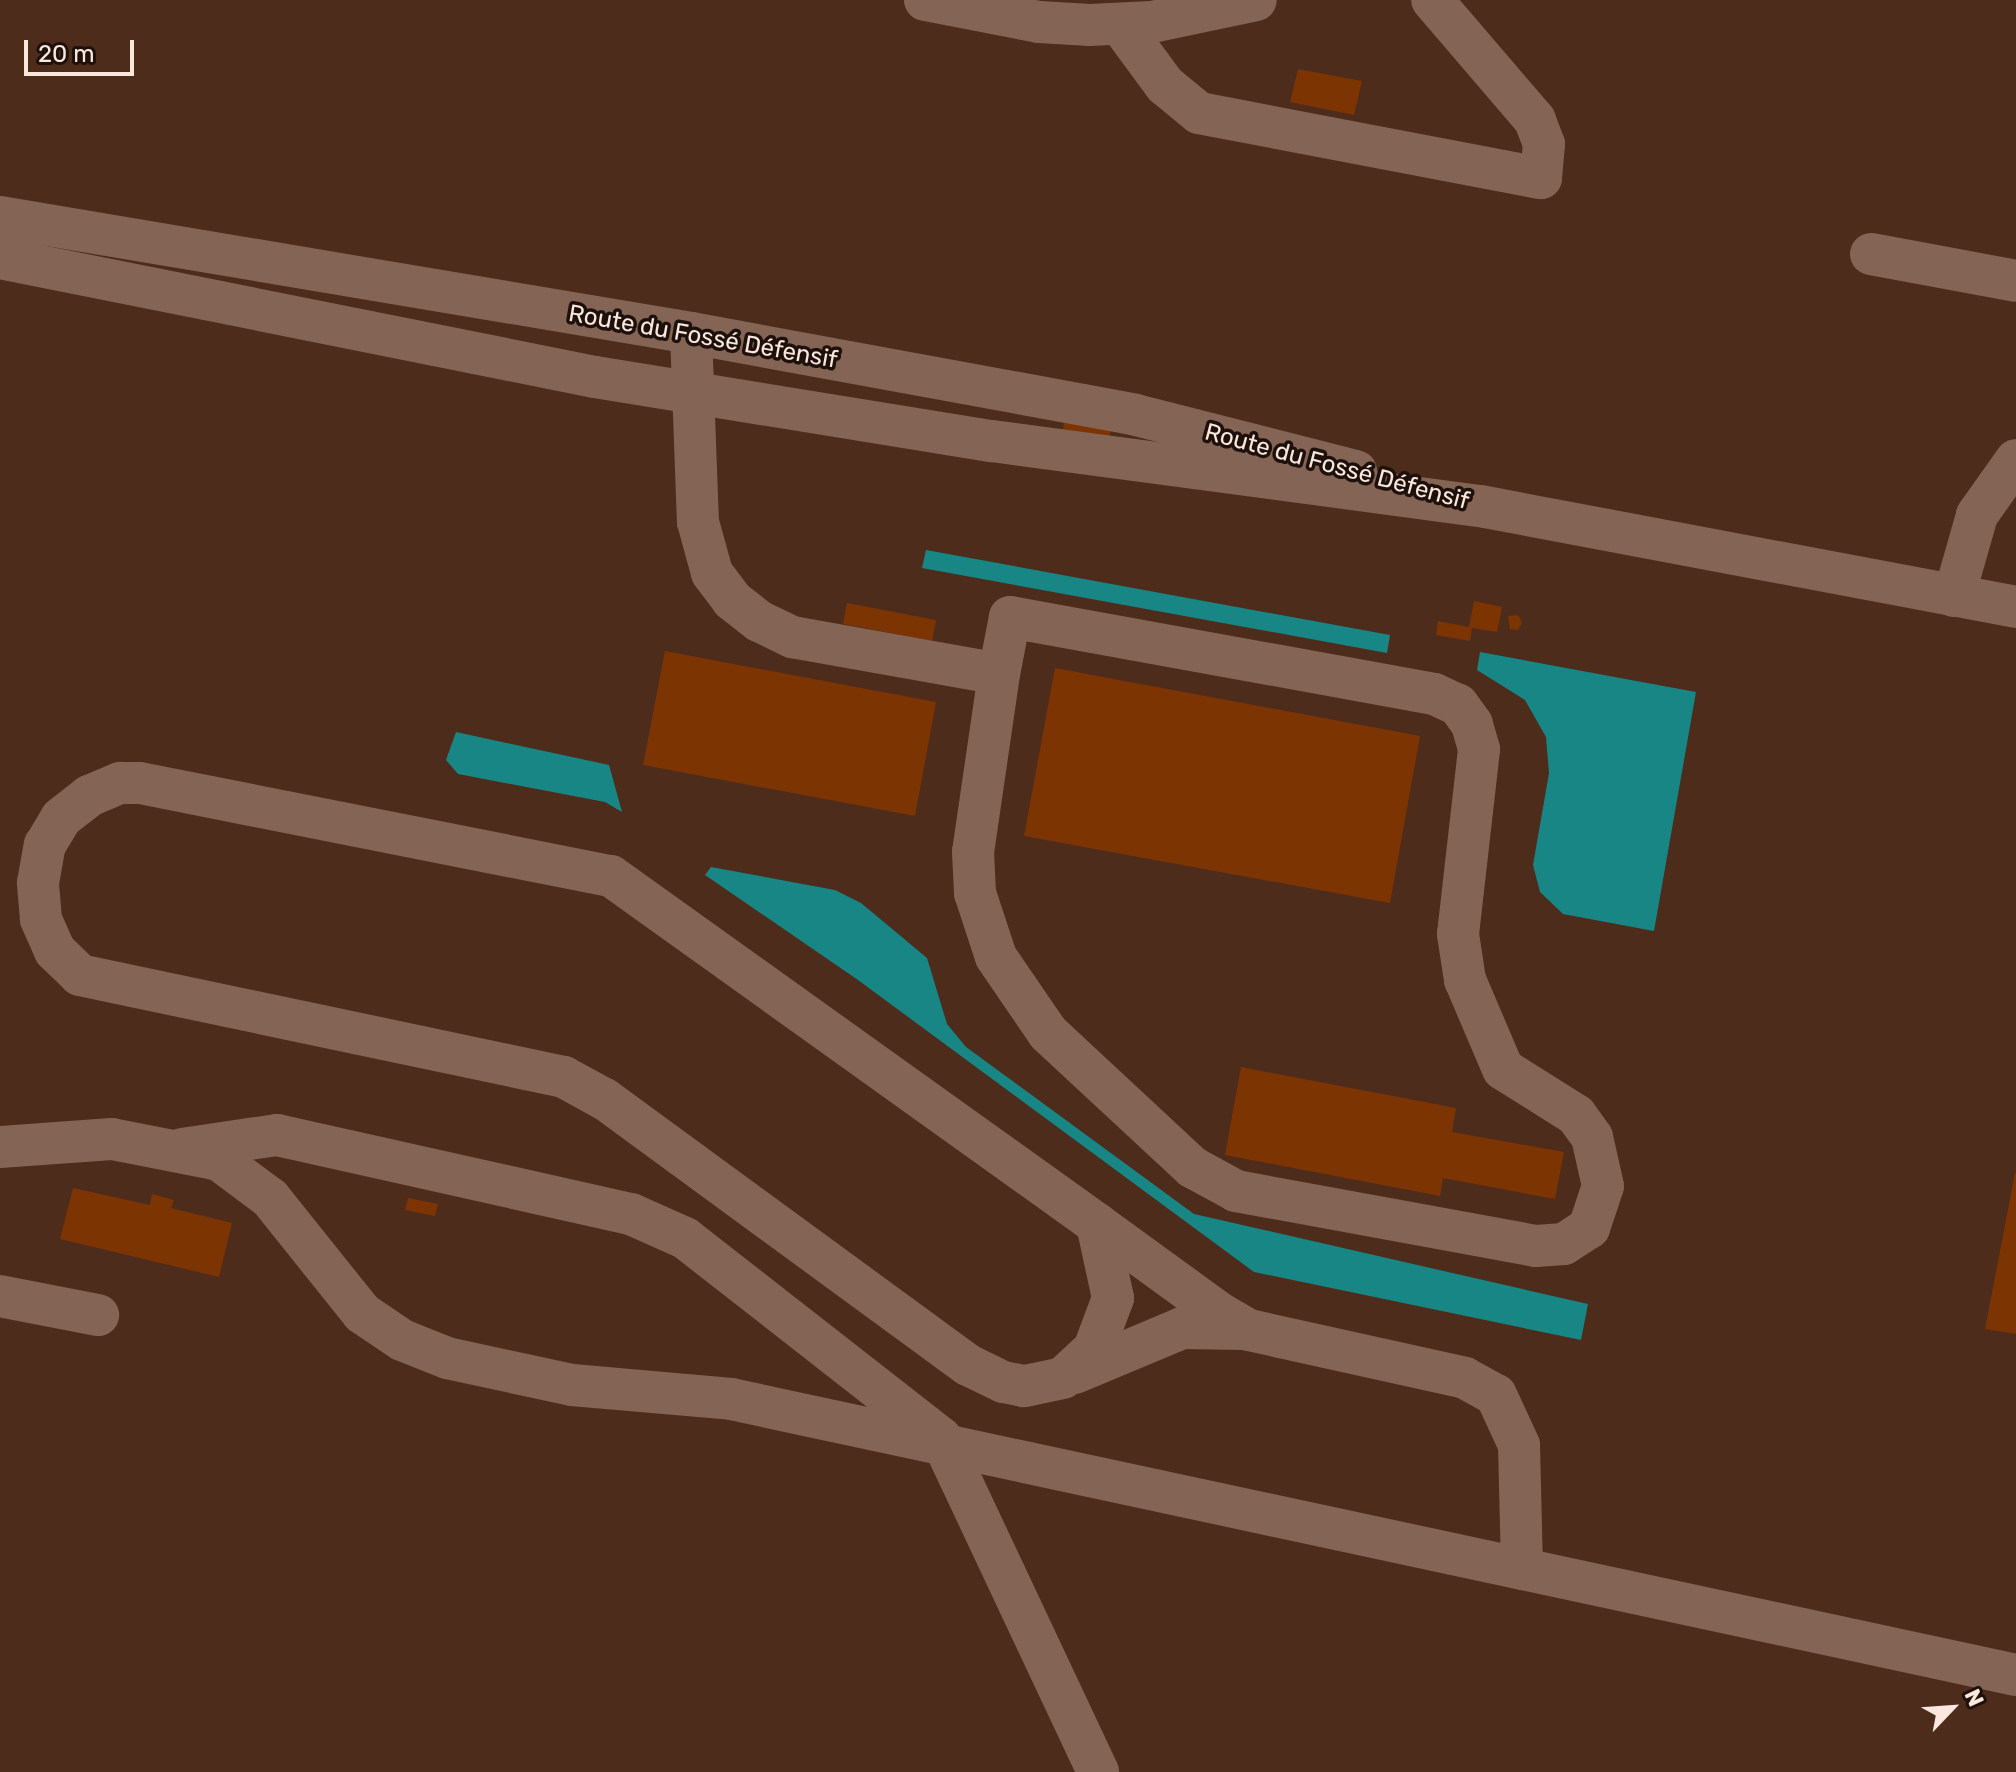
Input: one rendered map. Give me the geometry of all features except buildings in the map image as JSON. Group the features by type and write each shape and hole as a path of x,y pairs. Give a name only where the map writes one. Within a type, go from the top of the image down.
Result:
{"street":[{"path":"925,0 1039,22 1120,24 1256,0"},
{"path":"1120,24 1165,85 1199,113 1541,178 1544,144 1535,120 1432,0"},
{"name":"Route du Fossé Défensif","path":"0,217 691,333 1169,422 1480,506"},
{"path":"1871,254 2016,281"},
{"name":"Route du Fossé Défensif","path":"0,258 432,348 691,392 1273,482 1480,506"},
{"path":"691,333 691,392 701,541 712,573 739,607 792,637 999,674"},
{"path":"1954,596 1981,507 2016,460"},
{"path":"1480,506 2016,607"},
{"path":"1010,617 1434,694 1458,705 1472,724 1479,749 1458,934 1465,980 1503,1069 1526,1088 1566,1108 1592,1137 1603,1186 1589,1228 1564,1244 1536,1246 1236,1191 1192,1167 1048,1033 996,957 975,893 973,852 999,674 1010,617"},
{"path":"1249,1330 599,871 140,783 120,783 82,800 61,818 45,845 38,883 41,919 55,951 80,975 564,1077 604,1099 968,1365 1024,1386 1063,1378 1182,1328 1208,1324 1443,1371 1496,1395 1519,1445 1522,1569"},
{"path":"181,1149 277,1135 652,1221 703,1250 929,1424 948,1449 1098,1772"},
{"path":"0,1147 90,1138 181,1149 219,1160 255,1182 347,1298 381,1328 426,1351 572,1385 731,1399 948,1449 2016,1675"},
{"path":"1063,1378 1094,1349 1110,1315 1112,1281 1097,1224"},
{"path":"0,1296 98,1315"}],"shaded area":[{"path":"0,0 2016,0 2016,1772 0,1772"}],"water":[{"path":"926,550 1390,635 1387,653 922,568"},
{"path":"1480,652 1696,692 1654,931 1563,914 1540,892 1533,865 1549,773 1546,737 1525,700 1477,670"},
{"path":"456,732 609,765 622,812 605,802 458,774 446,760"},
{"path":"711,867 835,890 861,903 927,958 947,1024 966,1047 1194,1214 1588,1304 1581,1340 1254,1272 858,980 705,875"}]}
